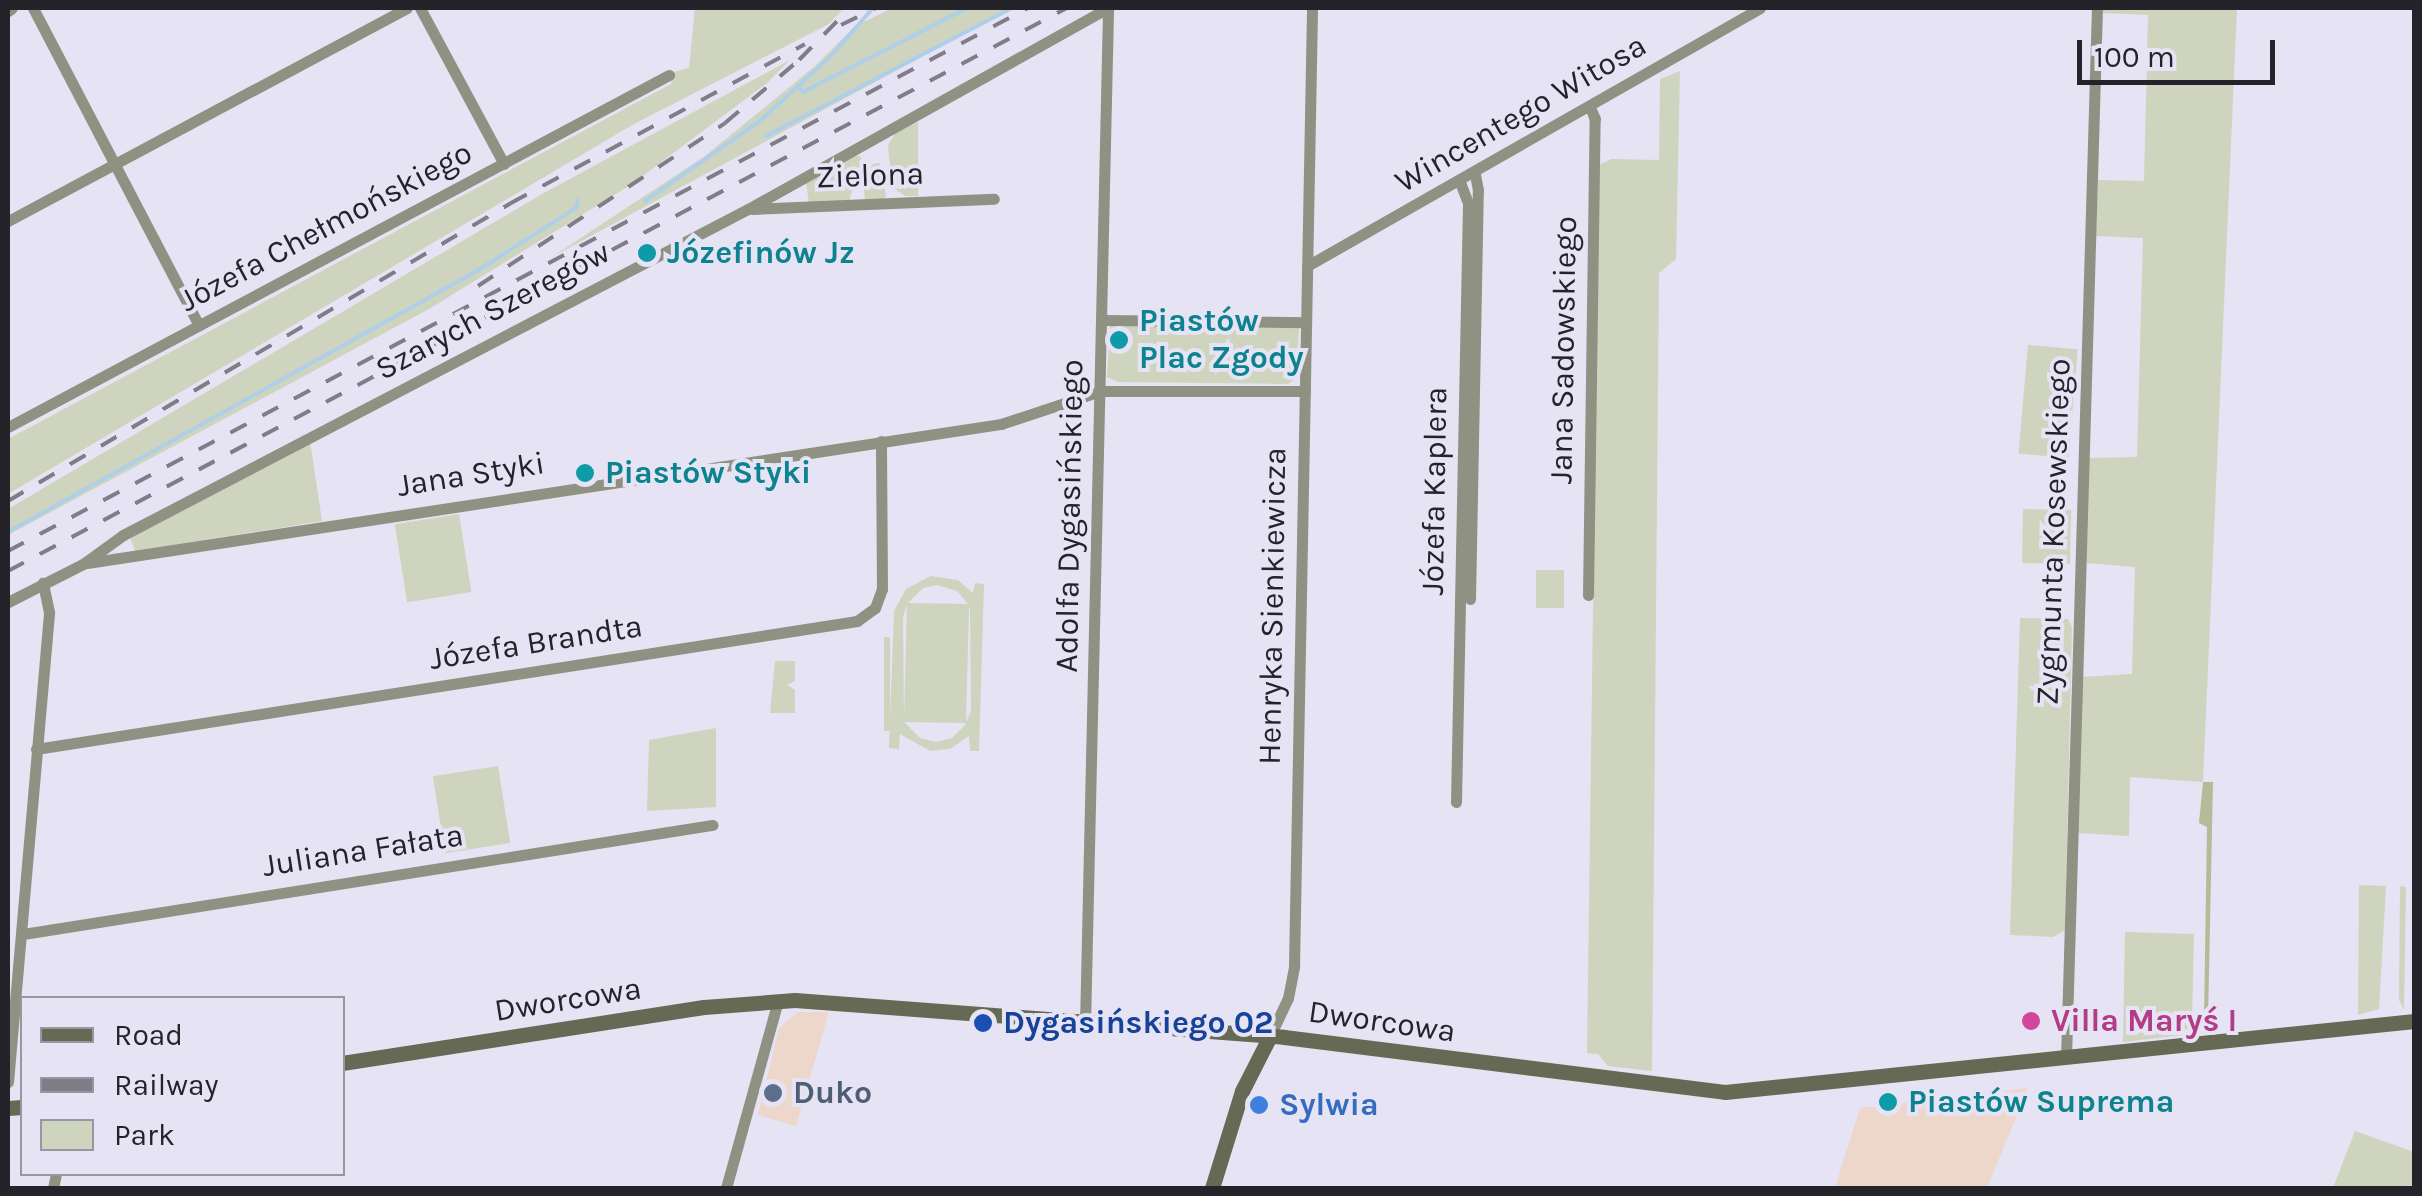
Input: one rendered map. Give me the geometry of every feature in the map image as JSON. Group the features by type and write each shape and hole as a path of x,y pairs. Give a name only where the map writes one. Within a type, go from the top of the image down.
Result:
{"street":[{"path":"34,8 199,325"},
{"path":"8,220 407,8"},
{"path":"420,8 504,164"},
{"name":"Szarych Szeregów","path":"8,602 83,564 124,535 748,209 1108,8"},
{"name":"Adolfa Dygasińskiego","path":"1085,1025 1108,8"},
{"name":"Henryka Sienkiewicza","path":"1212,1188 1242,1090 1287,1002 1294,966 1312,8"},
{"name":"Wincentego Witosa","path":"1307,266 1760,8"},
{"name":"Zygmunta Kosewskiego","path":"2066,1058 2097,8"},
{"name":"Józefa Chełmońskiego","path":"8,427 669,75"},
{"name":"Jana Sadowskiego","path":"1588,596 1595,119 1590,107"},
{"name":"Józefa Kaplera","path":"1470,599 1478,190 1474,174"},
{"name":"Józefa Kaplera","path":"1456,802 1468,205 1460,182"},
{"name":"Zielona","path":"748,209 994,200"},
{"path":"1102,320 1306,322"},
{"name":"Jana Styki","path":"83,564 1001,424 1100,391 1304,391"},
{"name":"Józefa Brandta","path":"36,749 857,621 875,608 882,589 881,441"},
{"path":"8,1082 49,612 43,583"},
{"name":"Juliana Fałata","path":"22,934 712,825"},
{"path":"726,1188 778,1001"},
{"name":"Dworcowa","path":"345,1063 704,1007 778,1001 854,1002 1085,1025 1270,1036 1706,1092 1783,1088 2414,1021"}],"shaded area":[{"path":"798,1012 829,1012 796,1126 758,1115 779,1028"},
{"path":"2028,1088 1987,1188 1835,1188 1860,1108"}],"green space":[{"path":"695,8 844,8 829,24 634,124 8,494 8,439 671,84 674,72 689,68"},
{"path":"892,8 1012,8 552,257 705,156 814,67 854,27"},
{"path":"2102,8 2237,8 2203,782 2130,777 2129,836 2077,833 2080,677 2132,674 2135,567 2086,563 2088,458 2137,457 2143,238 2096,236 2098,180 2144,181 2148,15 2102,13"},
{"path":"790,60 767,83 632,184 429,309 8,535 8,509 542,194"},
{"path":"1680,71 1676,259 1659,273 1652,1071 1608,1066 1598,1054 1587,1053 1599,165 1611,159 1659,160 1660,79"},
{"path":"918,122 918,196 905,196 892,187 888,145 896,132"},
{"path":"853,154 861,157 861,163 849,201 809,203 806,182"},
{"path":"880,163 886,196 882,201 865,199 863,183 873,164"},
{"path":"1110,325 1299,327 1296,378 1288,384 1118,382 1107,377"},
{"path":"2028,345 2078,349 2068,458 2019,454"},
{"path":"310,441 322,521 135,551 130,537"},
{"path":"2023,509 2071,510 2070,564 2022,563"},
{"path":"459,514 471,592 407,602 395,524"},
{"path":"1536,570 1564,570 1564,608 1536,608"},
{"path":"931,576 958,580 973,593 975,583 984,584 979,751 970,751 969,736 950,749 930,751 900,734 899,749 889,748 894,611 906,589","holes":["937,585 957,591 968,604 908,603 923,588","907,605 904,720 903,617","969,608 971,711 966,722","904,722 966,724 952,738 936,742 920,738"]},
{"path":"2020,618 2068,619 2072,628 2065,930 2053,937 2010,935"},
{"path":"884,637 890,637 890,731 884,731"},
{"path":"775,661 795,661 795,681 787,685 795,690 795,713 770,713"},
{"path":"716,728 716,807 647,811 649,740"},
{"path":"498,766 510,843 445,853 433,776"},
{"path":"2203,782 2213,782 2208,1020 2204,1020 2207,827 2199,823"},
{"path":"2359,885 2386,886 2379,1009 2358,1015"},
{"path":"2400,886 2406,887 2404,1010 2399,1000"},
{"path":"2125,932 2194,934 2192,1022 2183,1035 2123,1042"},
{"path":"2355,1131 2414,1152 2414,1188 2333,1188"}],"waterway":[{"path":"645,201 761,120 832,55 873,8"},
{"path":"799,87 803,92 967,8"},
{"path":"766,136 1012,8"},
{"path":"8,532 477,271 576,208 578,200"}],"railway":[{"path":"478,286 725,123 799,60 850,8"},
{"path":"841,25 876,8"},
{"path":"8,551 1028,8"},
{"path":"8,571 1067,8"},
{"path":"8,501 511,203 805,44"}],"place":[{"name":"Józefinów Jz","path":"647,253"},
{"name":"Piastów Plac Zgody","path":"1119,340"},
{"name":"Piastów Styki","path":"585,473"},
{"name":"Villa Maryś I","path":"2031,1021"},
{"name":"Dygasińskiego 02","path":"983,1023"},
{"name":"Duko","path":"773,1093"},
{"name":"Piastów Suprema","path":"1888,1102"},
{"name":"Sylwia","path":"1259,1105"}]}
